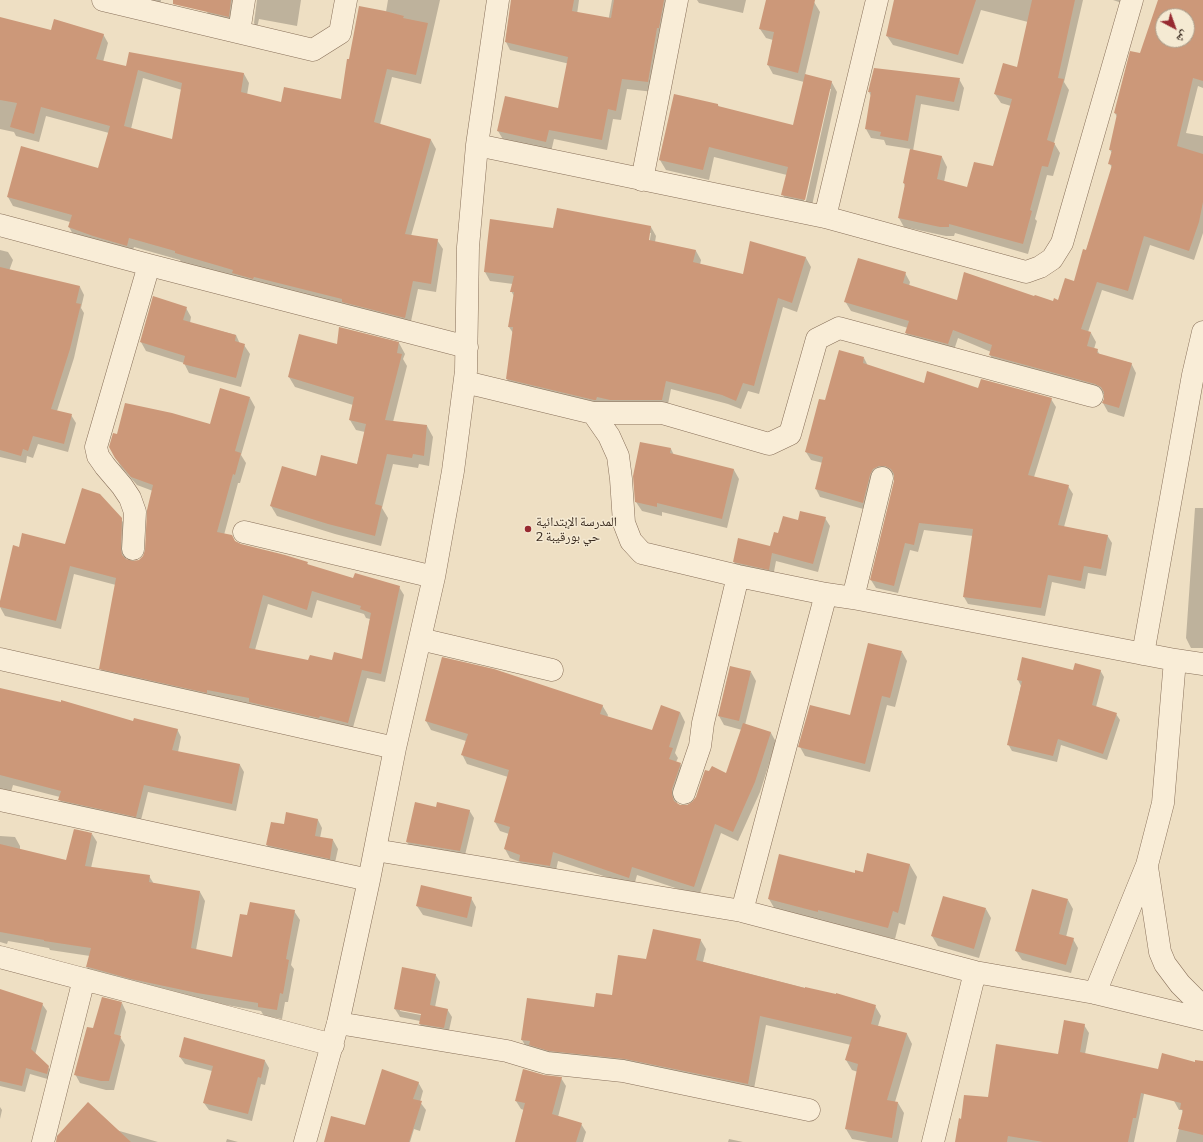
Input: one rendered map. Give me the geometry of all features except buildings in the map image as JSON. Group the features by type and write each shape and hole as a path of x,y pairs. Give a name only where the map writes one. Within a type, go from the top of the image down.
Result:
{"street":[{"path":"103,0 313,50 340,33 346,0"},
{"path":"239,32 244,0"},
{"path":"305,1142 338,1023 369,880 395,748 434,577 453,471 465,382 467,347 468,247 477,145 498,0"},
{"path":"642,180 677,0"},
{"path":"825,217 877,0"},
{"path":"477,145 825,217 1026,272 1040,267 1052,259 1062,243 1132,0"},
{"path":"0,225 149,266 467,347"},
{"path":"133,548 135,512 130,498 98,456 96,447 149,266"},
{"path":"465,382 593,413 662,413 769,444 790,434 817,339 839,328 1092,396"},
{"path":"1143,654 1193,375 1203,332"},
{"path":"593,413 609,436 618,456 624,523 631,541 642,553 738,576 826,594 1174,660 1203,664"},
{"path":"853,598 882,478"},
{"path":"244,532 434,577"},
{"path":"684,793 700,746 702,723 738,576"},
{"path":"742,911 826,594"},
{"path":"420,639 552,670"},
{"path":"0,659 395,748"},
{"path":"1095,993 1147,865 1163,803 1174,660"},
{"path":"0,800 369,880"},
{"path":"375,850 742,911 975,972 1095,993 1203,1019"},
{"path":"1147,865 1160,952 1165,964 1180,984 1203,1007"},
{"path":"0,957 333,1045"},
{"path":"933,1142 975,972"},
{"path":"43,1142 84,979"},
{"path":"338,1023 507,1051 547,1063 623,1071 809,1110"}],"place":[{"name":"المدرسة الإبتدائية حي بورقيبة 2","path":"528,529"}]}
